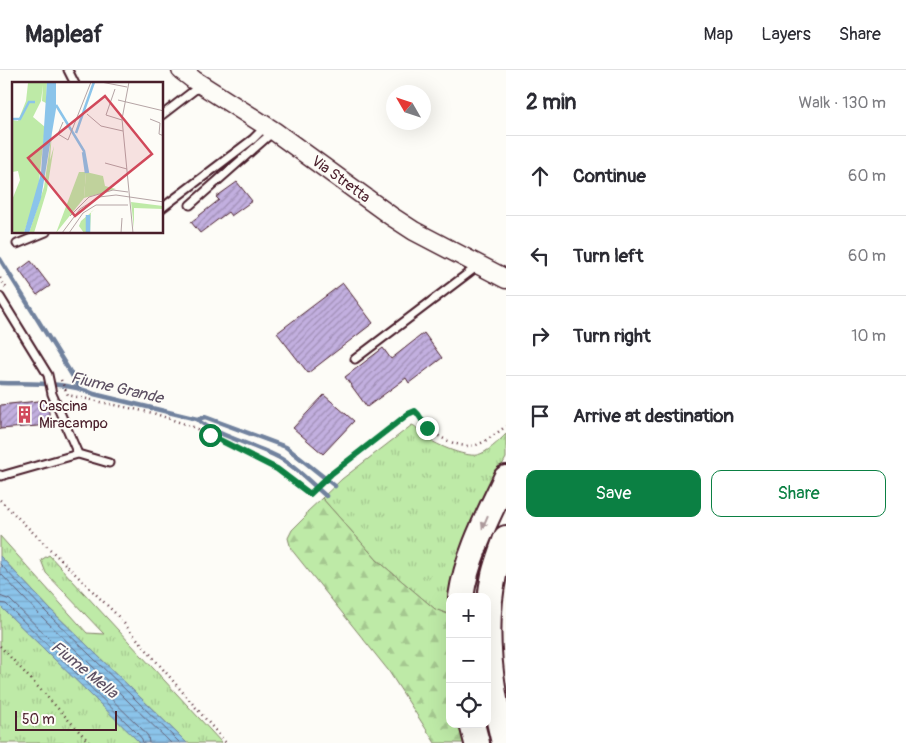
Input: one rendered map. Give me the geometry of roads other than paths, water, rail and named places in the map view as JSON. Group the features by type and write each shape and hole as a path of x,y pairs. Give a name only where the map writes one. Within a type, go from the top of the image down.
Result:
{"highway":[{"path":"462,593 485,520 506,478"},
{"path":"504,743 492,685 489,631 494,575 506,538"},
{"path":"473,728 477,743"}],"street":[{"name":"Via Stretta","path":"181,70 201,85 270,128 414,231 506,279"}],"lane":[{"path":"68,70 74,82"},
{"path":"164,113 201,85"},
{"path":"190,204 270,128"},
{"path":"164,206 270,128"},
{"path":"18,244 41,234"},
{"path":"355,359 479,265"},
{"path":"0,297 48,375 52,394 78,454"},
{"path":"0,475 78,454 108,463"}],"water":[{"name":"Fiume Mella","path":"0,556 49,608 187,743 140,743 0,606"}],"waterway":[{"path":"0,259 80,388"},
{"name":"Fiume Grande","path":"0,383 48,384 71,387 197,419 213,430 284,461 326,496"},
{"path":"197,419 205,417 286,447 335,486"}],"place":[{"name":"Cascina Miracampo","path":"25,415"}]}
